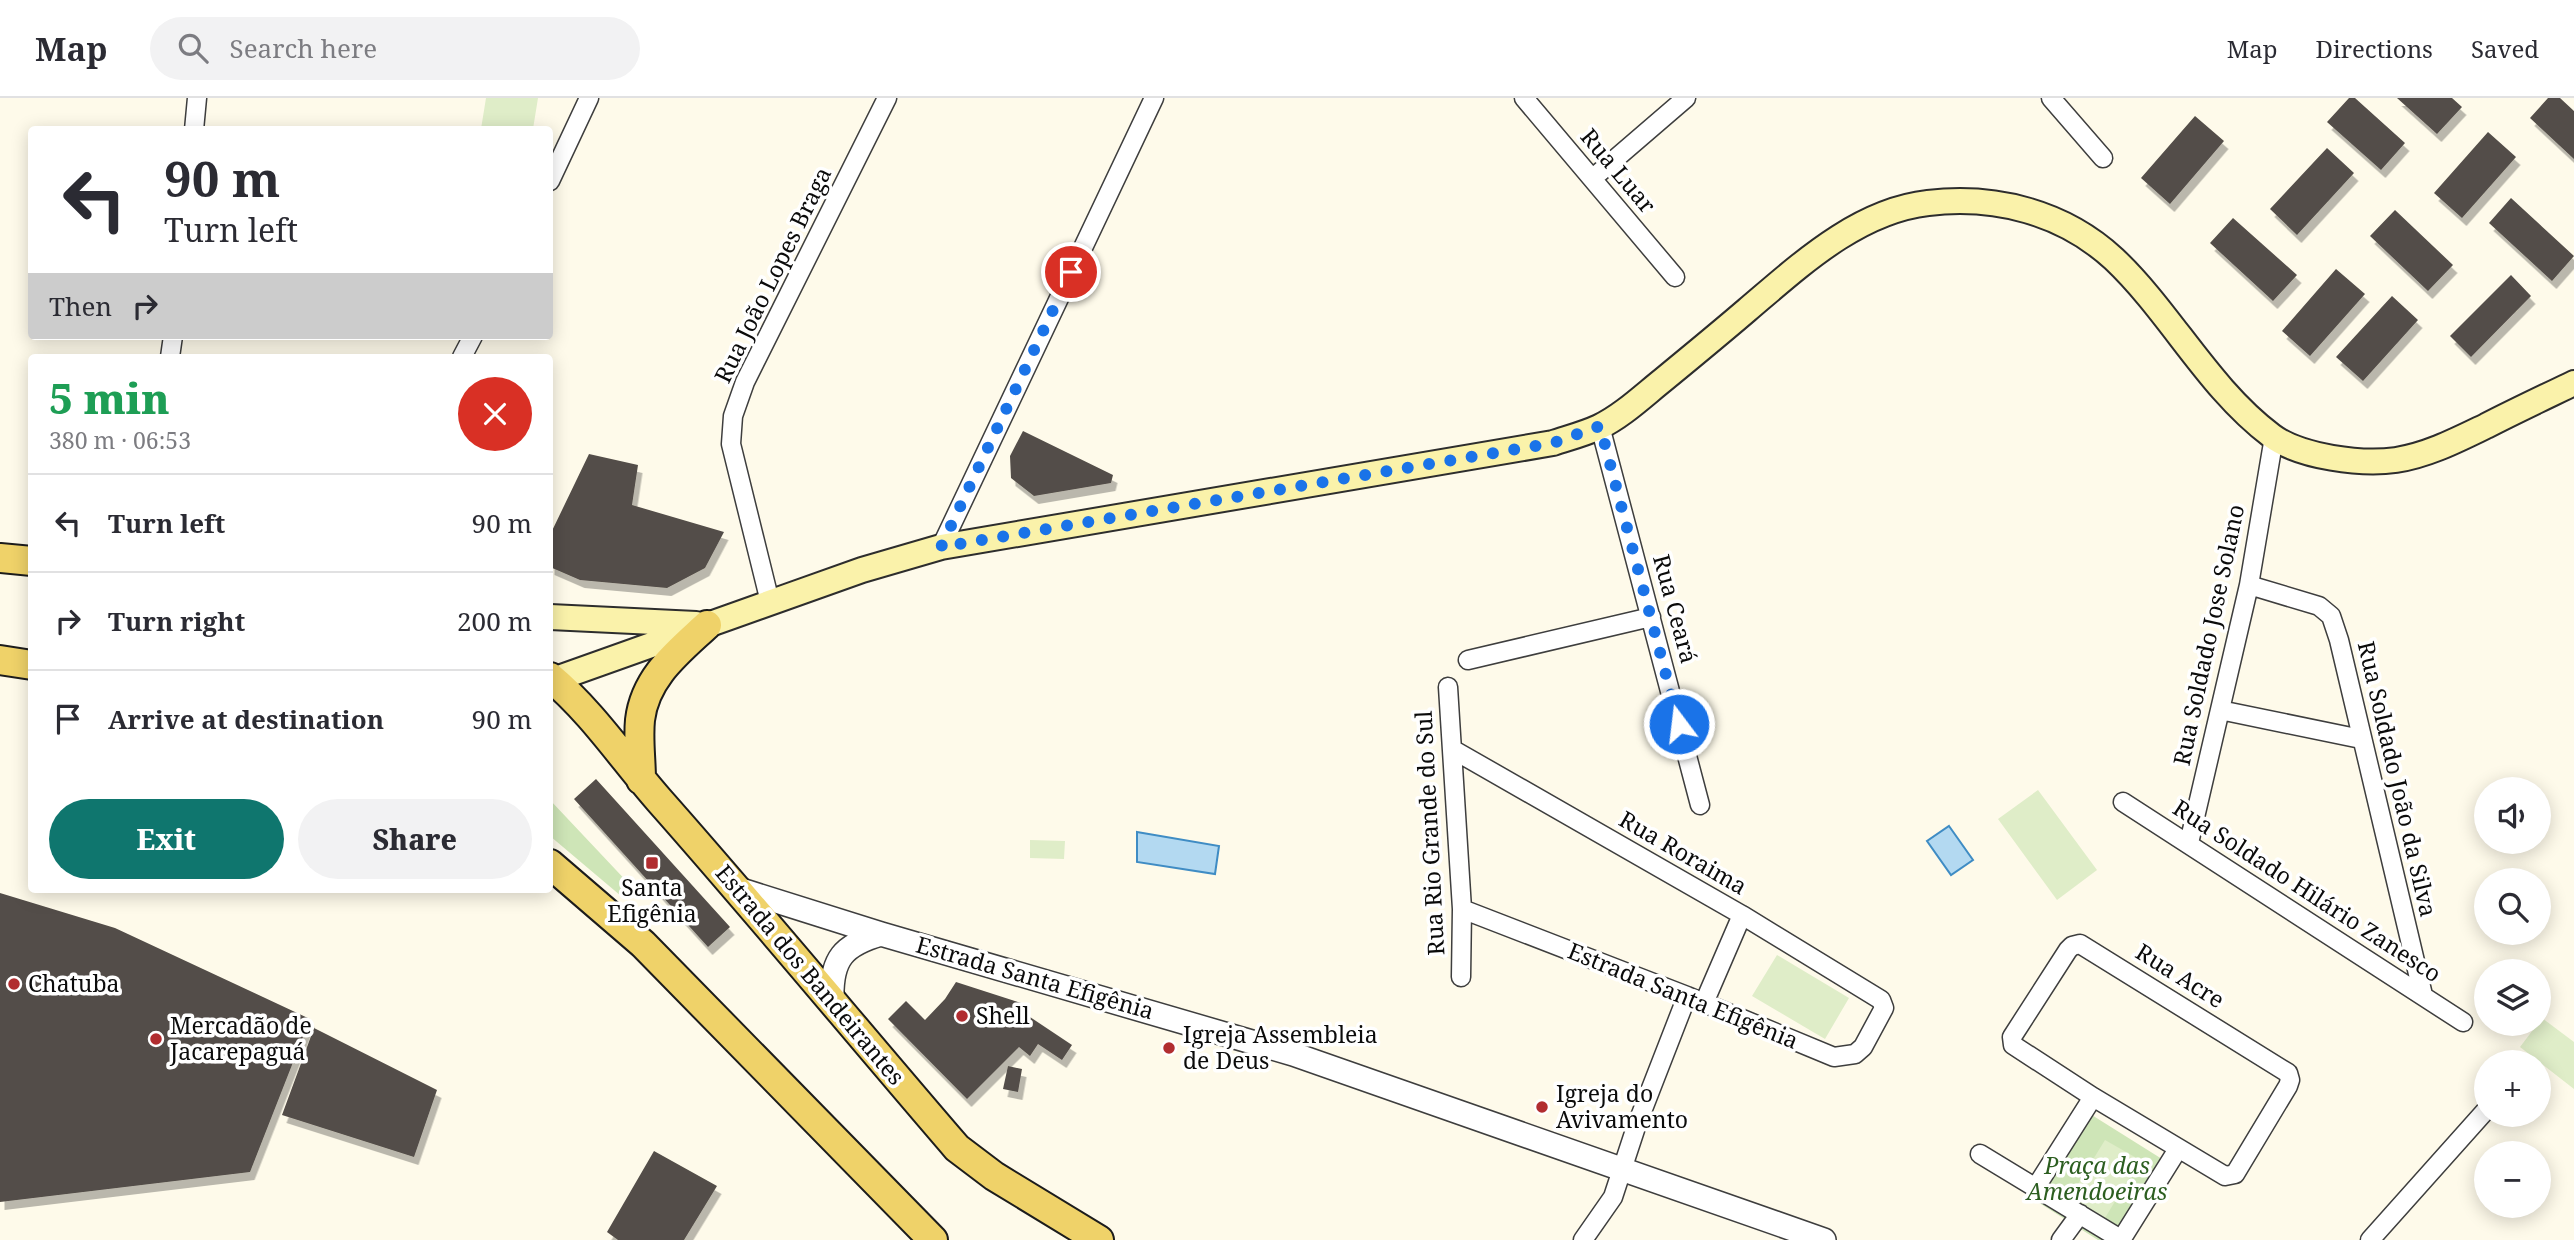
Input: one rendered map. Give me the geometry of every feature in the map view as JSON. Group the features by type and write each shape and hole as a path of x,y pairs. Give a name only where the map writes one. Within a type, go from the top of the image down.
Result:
{"main road":[{"path":"553,678 862,570 941,547 1553,443 1600,426 1642,397 1784,279 1849,232 1877,218 1925,203 1979,200 2041,214 2062,223 2097,245 2136,282 2216,380 2274,437 2292,446 2335,458 2395,460 2433,451 2574,383"},
{"path":"0,558 28,561"},
{"path":"553,617 708,625"},
{"path":"641,780 640,719 648,690 662,668 708,625"},
{"path":"0,660 28,664"},
{"name":"Estrada dos Bandeirantes","path":"553,681 594,721 641,780 738,889 957,1148 1059,1227 1100,1240"},
{"path":"553,867 643,944 933,1240"}],"street":[{"path":"194,126 197,98"},
{"path":"553,175 589,98"},
{"name":"Rua João Lopes Braga","path":"769,602 731,444 733,416 745,382 887,98"},
{"path":"941,547 1154,98"},
{"name":"Rua Luar","path":"1524,98 1675,276"},
{"path":"1593,178 1686,98"},
{"path":"2051,98 2103,158"},
{"name":"Rua Ceará","path":"1600,426 1700,805"},
{"name":"Rua Soldado Jose Solano","path":"2189,843 2249,585 2274,437"},
{"name":"Rua Soldado João da Silva","path":"2249,585 2319,606 2331,616 2423,995"},
{"path":"1468,660 1651,617"},
{"name":"Rua Rio Grande do Sul","path":"1448,687 1462,909 1461,977"},
{"path":"2220,710 2361,739"},
{"name":"Rua Roraima","path":"1451,749 1742,915 1881,1000 1884,1008"},
{"name":"Rua Soldado Hilário Zanesco","path":"2123,802 2463,1022"},
{"name":"Estrada Santa Efigênia","path":"738,889 881,934 1293,1054 1824,1240"},
{"name":"Estrada Santa Efigênia","path":"1462,909 1695,999 1834,1057 1855,1054 1863,1047 1884,1008"},
{"path":"1583,1240 1613,1197 1622,1169 1695,999 1742,915"},
{"path":"832,999 831,978 844,953 855,944 881,934"},
{"name":"Rua Acre","path":"2080,944 2290,1076 2288,1086 2235,1174 2225,1176 2178,1149 2011,1042 2072,946 2080,944"},
{"path":"2036,1187 2093,1097"},
{"path":"2370,1240 2474,1124"},
{"path":"1980,1154 2121,1240 2178,1149"},
{"path":"2061,1240 2080,1214"}],"green space":[{"path":"486,98 538,98 533,126 481,126"},
{"path":"2038,790 2097,870 2057,900 1998,819"},
{"path":"553,803 632,887 621,896 553,839"},
{"path":"1030,840 1065,841 1064,859 1030,858"},
{"path":"1777,955 1849,998 1825,1039 1752,996"},
{"path":"2551,1025 2574,1042 2574,1089 2551,1071 2551,1050 2524,1050 2520,1047 2528,1036 2551,1036"},
{"name":"Praça das Amendoeiras","path":"2087,1112 2162,1159 2112,1240 2098,1240 2033,1199"},
{"path":"2105,1140 2140,1160 2105,1218 2070,1197"}],"water":[{"path":"1949,826 1973,860 1951,875 1927,841"},
{"path":"1137,832 1219,846 1215,874 1137,862"}],"building":[{"path":"2349,98 2355,98 2405,143 2381,170 2327,122"},
{"path":"2397,98 2452,98 2462,107 2437,134"},
{"path":"2548,98 2560,98 2574,111 2574,159 2530,118"},
{"path":"2195,116 2224,141 2170,204 2141,178"},
{"path":"2488,132 2516,157 2462,218 2434,193"},
{"path":"2327,148 2354,173 2297,235 2270,209"},
{"path":"2511,198 2574,256 2552,281 2489,223"},
{"path":"2395,210 2453,265 2428,291 2370,236"},
{"path":"2233,218 2297,275 2273,301 2210,243"},
{"path":"2336,269 2365,294 2310,356 2282,331"},
{"path":"2511,275 2531,296 2471,357 2450,336"},
{"path":"2392,296 2418,320 2363,381 2336,357"},
{"path":"1023,431 1113,475 1111,483 1034,496 1011,478 1010,456"},
{"path":"589,454 638,465 632,505 724,532 705,568 667,588 580,580 553,568 553,529"},
{"name":"Santa Efigênia","path":"596,779 730,927 708,947 574,799"},
{"path":"0,893 115,928 310,1019 250,1172 0,1202"},
{"path":"956,982 1021,1003 1013,1016 1019,1020 1024,1013 1072,1045 1062,1060 1038,1044 1030,1056 1019,1047 967,1099 888,1019 906,1001 925,1020 945,999"},
{"path":"314,1028 437,1090 414,1157 282,1115"},
{"path":"1008,1066 1022,1069 1018,1092 1003,1089"},
{"path":"654,1151 717,1186 684,1240 618,1240 607,1232"}],"place":[{"name":"Santa Efigênia","path":"652,863"},
{"name":"Chatuba","path":"14,984"},
{"name":"Shell","path":"962,1016"},
{"name":"Mercadão de Jacarepaguá","path":"156,1039"},
{"name":"Igreja Assembleia de Deus","path":"1169,1048"},
{"name":"Igreja do Avivamento","path":"1542,1107"}],"route":[{"path":"1071,272 941,547 1553,443 1600,426 1679,724"}]}
